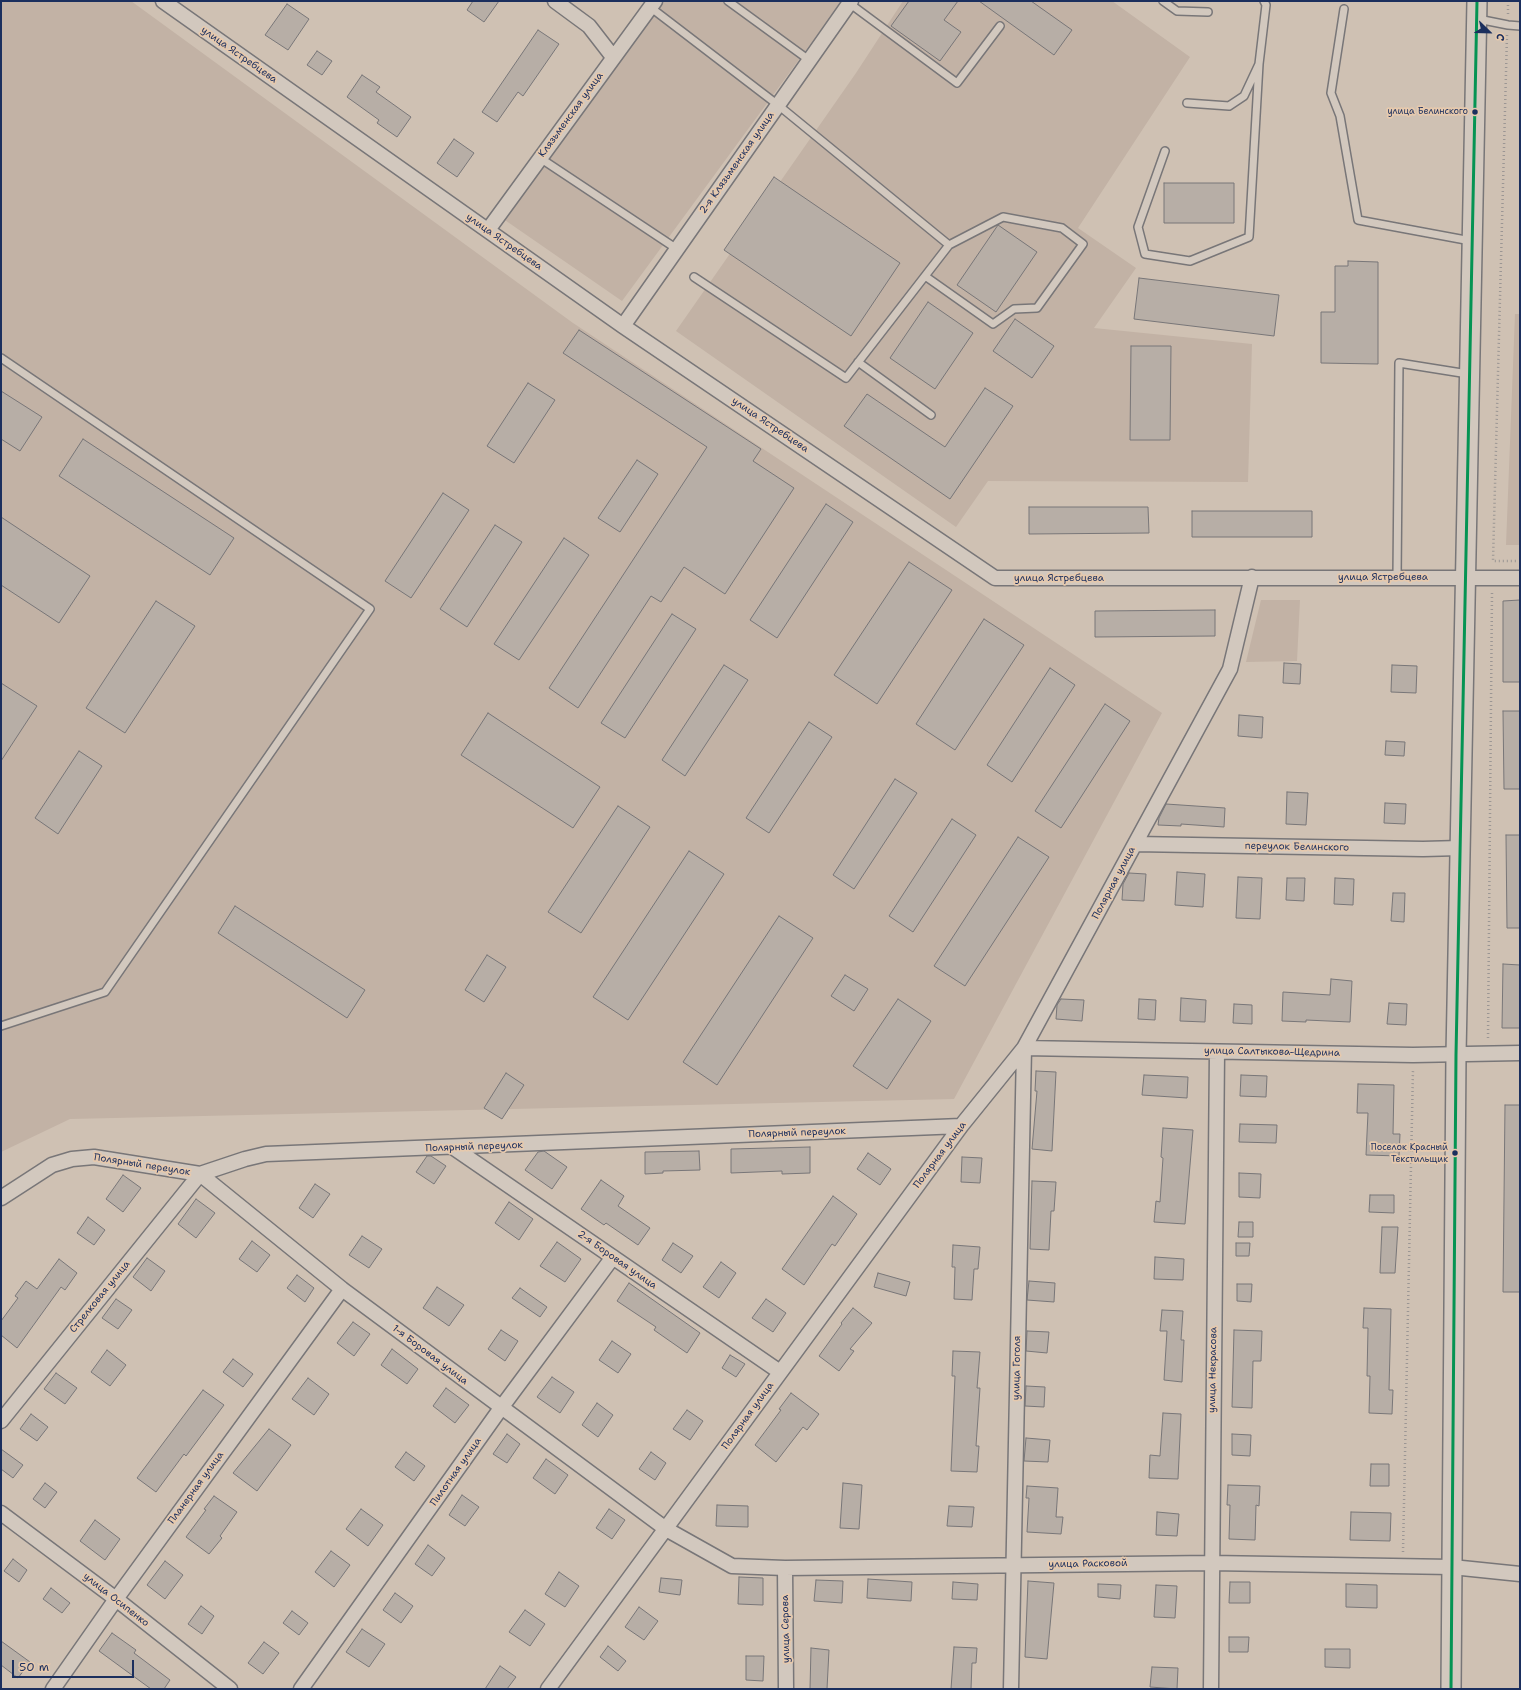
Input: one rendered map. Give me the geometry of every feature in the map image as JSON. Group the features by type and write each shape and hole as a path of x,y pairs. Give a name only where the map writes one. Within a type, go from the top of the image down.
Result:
{"main road":[{"path":"1451,1689 1456,1054 1476,10"}],"street":[{"name":"улица Ястребцева","path":"163,1 623,326 995,578 1465,576 1520,578"},
{"path":"555,1 589,26 612,57"},
{"name":"2-я Клязьменская улица","path":"623,326 850,2"},
{"name":"Клязьменская улица","path":"488,230 612,57 653,4"},
{"name":"Полярная улица","path":"548,1689 961,1126 1024,1048 1230,669 1252,577"},
{"name":"переулок Белинского","path":"1135,844 1423,849 1460,848"},
{"name":"улица Салтыкова-Щедрина","path":"1024,1048 1413,1055 1520,1053"},
{"name":"улица Гоголя","path":"1010,1689 1024,1048"},
{"name":"улица Некрасова","path":"1210,1689 1217,1052"},
{"name":"Полярный переулок","path":"1,1198 52,1165 72,1158 94,1157 200,1174 266,1154 454,1148 961,1126"},
{"name":"2-я Боровая улица","path":"454,1148 780,1372"},
{"name":"1-я Боровая улица","path":"200,1174 342,1289 666,1530"},
{"name":"Стрелковая улица","path":"1,1420 200,1174"},
{"name":"Пилотная улица","path":"301,1689 501,1408 613,1257"},
{"name":"Планерная улица","path":"53,1689 116,1599 342,1289"},
{"name":"улица Осипенко","path":"1,1513 116,1599 230,1689"},
{"name":"улица Расковой","path":"666,1530 732,1566 785,1568 1211,1563 1452,1567 1520,1574"},
{"name":"улица Серова","path":"785,1568 786,1689"}],"lane":[{"path":"728,1 809,60"},
{"path":"1164,1 1176,11 1208,12"},
{"path":"1165,151 1138,227 1145,254 1190,261 1249,237 1260,64 1266,5 1264,1"},
{"path":"850,2 957,82 1000,26"},
{"path":"653,4 949,245"},
{"path":"1344,9 1331,93 1340,116 1358,220 1403,227 1471,241"},
{"path":"1476,10 1508,25 1520,26"},
{"path":"1187,103 1230,106 1244,96 1260,64"},
{"path":"540,158 677,249"},
{"path":"694,277 846,378 949,245 1003,217 1062,228 1083,244 1038,308 1014,309 993,324 925,276"},
{"path":"1,358 370,609 104,992 1,1026"},
{"path":"858,362 931,415"},
{"path":"1397,577 1399,363 1468,374"}],"path":[{"path":"1508,1 1493,561 1520,561"},
{"path":"1488,1054 1492,593"},
{"path":"1403,1567 1413,1055"}],"shaded area":[{"path":"1,1 131,1 573,323 1162,713 954,1099 70,1119 1,1152"},
{"path":"649,1 842,1 622,301 499,216"},
{"path":"903,1 1112,1 1190,57 1078,228 1136,268 1094,328 1252,344 1248,482 988,481 956,527 676,331 856,73"},
{"path":"1515,314 1520,314 1520,545 1506,545"},
{"path":"1261,600 1300,600 1297,661 1246,662"}],"building":[{"path":"473,1 499,1 484,22 467,10"},
{"path":"909,1 958,1 944,20 961,32 940,61 891,26"},
{"path":"979,1 1031,1 1072,30 1054,55"},
{"path":"287,4 309,19 288,50 265,35"},
{"path":"538,30 559,44 523,96 518,92 497,122 482,112"},
{"path":"317,51 332,61 322,75 307,65"},
{"path":"362,75 380,87 376,92 411,117 397,137 377,123 379,120 347,97"},
{"path":"454,139 474,153 457,177 437,163"},
{"path":"774,177 900,263 851,336 724,250"},
{"path":"1164,183 1234,183 1234,223 1164,223"},
{"path":"998,225 1037,252 996,312 957,285"},
{"path":"1348,261 1378,262 1378,364 1321,363 1321,312 1335,312 1335,266 1348,266"},
{"path":"1139,278 1279,295 1274,336 1134,319"},
{"path":"928,302 973,333 935,389 890,358"},
{"path":"1015,319 1054,346 1032,378 993,351"},
{"path":"579,330 761,449 753,461 794,488 725,594 684,567 661,602 651,596 578,708 549,688 707,447 563,353"},
{"path":"1131,346 1171,346 1170,440 1130,440"},
{"path":"528,383 555,400 514,463 487,446"},
{"path":"985,388 1013,406 950,499 844,426 867,394 945,447"},
{"path":"1,391 42,417 20,451 1,439"},
{"path":"83,439 234,538 210,575 59,476"},
{"path":"637,460 658,474 620,532 598,518"},
{"path":"443,493 469,510 411,598 385,581"},
{"path":"826,504 853,522 777,638 750,620"},
{"path":"1029,507 1148,507 1149,533 1029,534"},
{"path":"1192,511 1312,511 1312,537 1192,537"},
{"path":"1,517 90,576 59,623 1,585"},
{"path":"495,525 522,542 467,627 440,609"},
{"path":"564,538 589,555 519,660 494,644"},
{"path":"909,562 952,590 877,704 834,675"},
{"path":"1520,600 1520,682 1503,682 1503,601"},
{"path":"156,601 195,626 125,733 86,708"},
{"path":"1215,610 1215,636 1095,637 1095,611"},
{"path":"672,614 696,629 625,738 601,723"},
{"path":"984,619 1024,645 955,750 916,724"},
{"path":"1284,663 1301,664 1300,684 1283,683"},
{"path":"724,665 748,680 685,776 662,760"},
{"path":"1392,665 1417,666 1416,693 1391,692"},
{"path":"1050,668 1075,685 1012,782 987,765"},
{"path":"1,683 37,706 1,761"},
{"path":"1105,704 1130,721 1061,828 1035,811"},
{"path":"1503,711 1520,711 1520,789 1504,789"},
{"path":"488,713 600,787 573,828 461,755"},
{"path":"1239,715 1263,717 1262,738 1238,736"},
{"path":"809,722 832,737 769,833 746,818"},
{"path":"1386,741 1405,742 1404,756 1385,755"},
{"path":"79,751 102,766 58,834 35,818"},
{"path":"895,779 917,793 854,889 833,875"},
{"path":"1287,792 1308,793 1306,825 1286,824"},
{"path":"1385,803 1406,804 1405,824 1384,823"},
{"path":"1166,804 1225,808 1224,827 1181,824 1181,826 1158,825 1159,818"},
{"path":"618,806 650,827 581,933 548,912"},
{"path":"952,819 976,835 913,932 889,916"},
{"path":"1506,835 1520,835 1520,928 1507,928"},
{"path":"1018,837 1049,857 965,986 934,966"},
{"path":"689,851 724,874 628,1020 593,997"},
{"path":"1177,872 1205,874 1203,907 1175,905"},
{"path":"1129,873 1146,874 1144,901 1122,900 1123,884"},
{"path":"1238,877 1262,878 1260,919 1236,918"},
{"path":"1287,878 1305,878 1304,901 1286,900"},
{"path":"1335,878 1354,879 1353,905 1334,904"},
{"path":"1393,893 1405,893 1404,922 1391,921"},
{"path":"235,906 365,990 347,1018 218,933"},
{"path":"779,916 813,938 717,1085 683,1062"},
{"path":"487,955 506,967 484,1002 465,990"},
{"path":"1503,964 1520,965 1520,1028 1502,1028"},
{"path":"845,975 868,989 854,1011 831,996"},
{"path":"1331,979 1352,981 1350,1022 1306,1020 1306,1022 1282,1021 1283,992 1330,995"},
{"path":"1181,998 1206,1000 1205,1022 1180,1021"},
{"path":"898,999 931,1021 887,1089 853,1066"},
{"path":"1061,999 1084,1000 1082,1021 1056,1019 1057,1005"},
{"path":"1139,999 1156,1000 1155,1020 1138,1019"},
{"path":"1389,1003 1407,1004 1406,1025 1387,1024"},
{"path":"1234,1004 1252,1005 1252,1024 1233,1023"},
{"path":"1036,1071 1056,1072 1052,1151 1032,1149 1037,1091 1035,1091"},
{"path":"506,1073 524,1085 502,1119 484,1108"},
{"path":"1144,1075 1188,1077 1187,1098 1142,1095"},
{"path":"1241,1075 1267,1076 1266,1097 1240,1096"},
{"path":"1358,1084 1394,1085 1393,1134 1400,1134 1399,1156 1366,1155 1368,1113 1357,1113"},
{"path":"1505,1105 1520,1105 1520,1292 1503,1292"},
{"path":"1240,1124 1277,1125 1276,1143 1239,1142"},
{"path":"1163,1128 1193,1130 1185,1224 1154,1222 1156,1201 1160,1202 1163,1158 1161,1157"},
{"path":"810,1147 810,1173 782,1174 782,1171 731,1173 731,1149"},
{"path":"544,1151 567,1167 552,1189 525,1170 538,1152"},
{"path":"699,1151 700,1170 663,1171 663,1173 645,1174 645,1152"},
{"path":"868,1153 891,1169 880,1185 857,1169"},
{"path":"427,1156 431,1156 446,1166 434,1184 416,1172"},
{"path":"962,1157 982,1158 980,1183 961,1182"},
{"path":"1239,1173 1261,1174 1260,1198 1239,1197"},
{"path":"123,1175 141,1188 123,1212 106,1199"},
{"path":"601,1180 624,1196 618,1206 650,1228 638,1245 606,1223 604,1225 581,1209"},
{"path":"1032,1181 1056,1182 1054,1211 1051,1211 1049,1250 1030,1249"},
{"path":"315,1184 330,1194 313,1218 299,1208"},
{"path":"1370,1195 1394,1195 1394,1213 1369,1212"},
{"path":"833,1196 857,1214 835,1246 832,1244 804,1285 782,1269"},
{"path":"196,1199 215,1213 196,1238 178,1224"},
{"path":"509,1202 533,1219 519,1240 495,1223"},
{"path":"88,1217 105,1230 94,1245 77,1233"},
{"path":"1239,1222 1253,1222 1253,1237 1238,1237"},
{"path":"1382,1227 1398,1227 1395,1273 1380,1273"},
{"path":"362,1236 382,1249 369,1268 349,1255"},
{"path":"252,1241 270,1255 257,1272 239,1259"},
{"path":"557,1242 581,1259 565,1282 540,1266"},
{"path":"673,1243 693,1256 681,1273 662,1260"},
{"path":"1236,1243 1250,1243 1249,1256 1236,1256"},
{"path":"953,1245 980,1247 978,1269 974,1269 972,1300 954,1299 955,1267 952,1267"},
{"path":"1155,1257 1184,1259 1183,1280 1154,1279"},
{"path":"147,1258 165,1271 151,1291 133,1277"},
{"path":"59,1259 77,1273 65,1290 61,1287 17,1348 1,1335 1,1321 18,1298 15,1296 26,1281 37,1289"},
{"path":"721,1262 736,1273 719,1298 703,1287"},
{"path":"878,1273 910,1282 906,1296 874,1287"},
{"path":"297,1275 314,1288 305,1302 287,1288"},
{"path":"1029,1281 1055,1283 1054,1302 1027,1300"},
{"path":"629,1283 700,1333 687,1353 654,1330 656,1327 617,1301"},
{"path":"1237,1284 1252,1284 1251,1302 1237,1301"},
{"path":"437,1287 464,1305 449,1326 423,1308"},
{"path":"520,1288 547,1307 540,1317 512,1298"},
{"path":"116,1299 132,1310 118,1329 102,1318"},
{"path":"766,1299 786,1313 773,1332 752,1318"},
{"path":"853,1308 872,1323 850,1349 854,1351 839,1371 819,1356"},
{"path":"1364,1308 1391,1309 1389,1390 1393,1390 1392,1414 1369,1413 1370,1376 1367,1376 1368,1328 1363,1328"},
{"path":"1162,1310 1183,1311 1181,1340 1184,1340 1182,1382 1164,1380 1167,1331 1160,1331"},
{"path":"353,1322 370,1334 354,1356 337,1343"},
{"path":"501,1330 518,1341 505,1361 488,1349"},
{"path":"1234,1330 1262,1331 1261,1361 1253,1361 1252,1408 1232,1407"},
{"path":"1027,1331 1049,1332 1047,1353 1026,1351"},
{"path":"612,1341 631,1354 618,1373 599,1360"},
{"path":"392,1349 418,1369 407,1384 381,1365"},
{"path":"107,1350 126,1365 110,1386 91,1372"},
{"path":"953,1351 980,1352 977,1388 980,1388 976,1446 979,1446 977,1472 951,1471 955,1376 952,1376"},
{"path":"730,1355 745,1364 736,1377 722,1368"},
{"path":"233,1359 253,1374 243,1387 223,1372"},
{"path":"56,1373 77,1388 65,1404 44,1389"},
{"path":"552,1377 574,1392 560,1413 537,1397"},
{"path":"308,1378 329,1394 314,1415 292,1399"},
{"path":"1026,1386 1045,1387 1044,1407 1025,1406"},
{"path":"446,1388 469,1405 455,1423 433,1406"},
{"path":"203,1390 224,1405 186,1456 184,1454 156,1492 137,1478"},
{"path":"791,1393 819,1414 807,1430 803,1427 776,1462 755,1445 781,1410 779,1409"},
{"path":"597,1403 613,1415 598,1437 582,1425"},
{"path":"687,1410 703,1421 690,1440 673,1429"},
{"path":"1163,1413 1181,1414 1178,1479 1149,1478 1150,1455 1160,1456"},
{"path":"31,1414 48,1427 37,1441 20,1429"},
{"path":"269,1429 291,1445 257,1491 233,1473"},
{"path":"507,1434 520,1444 507,1463 493,1454"},
{"path":"1232,1434 1251,1435 1250,1456 1232,1455"},
{"path":"1026,1438 1050,1440 1048,1462 1024,1461"},
{"path":"1,1449 23,1465 13,1478 1,1469"},
{"path":"406,1452 425,1466 414,1481 395,1467"},
{"path":"651,1452 666,1463 655,1480 639,1469"},
{"path":"546,1459 568,1475 555,1494 533,1478"},
{"path":"1371,1464 1389,1464 1389,1486 1370,1486"},
{"path":"45,1483 57,1492 45,1508 33,1499"},
{"path":"843,1483 862,1485 859,1529 840,1528"},
{"path":"1228,1485 1260,1486 1259,1506 1256,1505 1255,1540 1229,1539 1230,1505 1227,1505"},
{"path":"1027,1486 1058,1488 1056,1517 1063,1517 1061,1534 1027,1532 1029,1498 1026,1498"},
{"path":"462,1495 479,1507 465,1526 449,1515"},
{"path":"214,1496 237,1512 220,1536 222,1538 209,1554 186,1537 206,1510 204,1509"},
{"path":"717,1505 748,1506 748,1527 716,1526"},
{"path":"949,1506 974,1507 972,1527 947,1526"},
{"path":"361,1509 383,1525 368,1546 346,1529"},
{"path":"609,1509 625,1520 612,1539 596,1528"},
{"path":"1157,1512 1179,1514 1177,1536 1156,1535"},
{"path":"1351,1512 1391,1513 1390,1541 1350,1540"},
{"path":"95,1520 120,1539 105,1560 80,1541"},
{"path":"428,1545 445,1558 432,1576 415,1564"},
{"path":"331,1551 350,1565 334,1587 315,1572"},
{"path":"13,1559 27,1570 19,1582 4,1571"},
{"path":"165,1561 183,1575 165,1599 147,1585"},
{"path":"559,1572 579,1586 565,1607 545,1594"},
{"path":"739,1577 763,1578 763,1605 738,1604"},
{"path":"661,1578 682,1580 680,1595 659,1592"},
{"path":"868,1579 912,1582 911,1601 867,1598"},
{"path":"816,1580 843,1581 842,1603 814,1601"},
{"path":"1028,1581 1054,1583 1047,1659 1025,1657"},
{"path":"953,1582 978,1584 977,1600 952,1599"},
{"path":"1230,1582 1250,1582 1250,1603 1229,1603"},
{"path":"1098,1584 1121,1585 1120,1599 1098,1597"},
{"path":"1346,1584 1377,1585 1377,1608 1346,1607"},
{"path":"1156,1585 1177,1586 1175,1618 1154,1617"},
{"path":"51,1588 70,1603 62,1613 43,1599"},
{"path":"395,1593 413,1606 401,1623 383,1610"},
{"path":"201,1606 214,1616 202,1634 188,1624"},
{"path":"639,1607 658,1621 644,1640 625,1627"},
{"path":"525,1610 545,1624 530,1646 509,1632"},
{"path":"292,1611 308,1623 299,1635 283,1623"},
{"path":"362,1629 385,1644 369,1667 346,1652"},
{"path":"112,1633 136,1650 134,1653 170,1680 164,1689 151,1689 99,1651"},
{"path":"1229,1637 1249,1637 1248,1652 1229,1652"},
{"path":"1,1641 30,1662 18,1678 1,1665"},
{"path":"264,1642 279,1653 263,1674 248,1663"},
{"path":"608,1646 626,1661 618,1671 600,1657"},
{"path":"954,1647 977,1648 976,1663 972,1663 971,1689 951,1689"},
{"path":"811,1648 829,1650 827,1689 810,1689"},
{"path":"1325,1649 1350,1649 1350,1668 1325,1667"},
{"path":"746,1656 764,1656 763,1681 746,1680"},
{"path":"500,1666 516,1677 507,1689 485,1689"},
{"path":"1152,1667 1178,1668 1177,1689 1150,1687"}],"transit line":[{"name":"50","path":"1451,1689 1456,1054 1477,1"}],"place":[{"name":"улица Белинского","path":"1475,112"},
{"name":"Поселок Красный Текстильщик","path":"1455,1153"}]}
